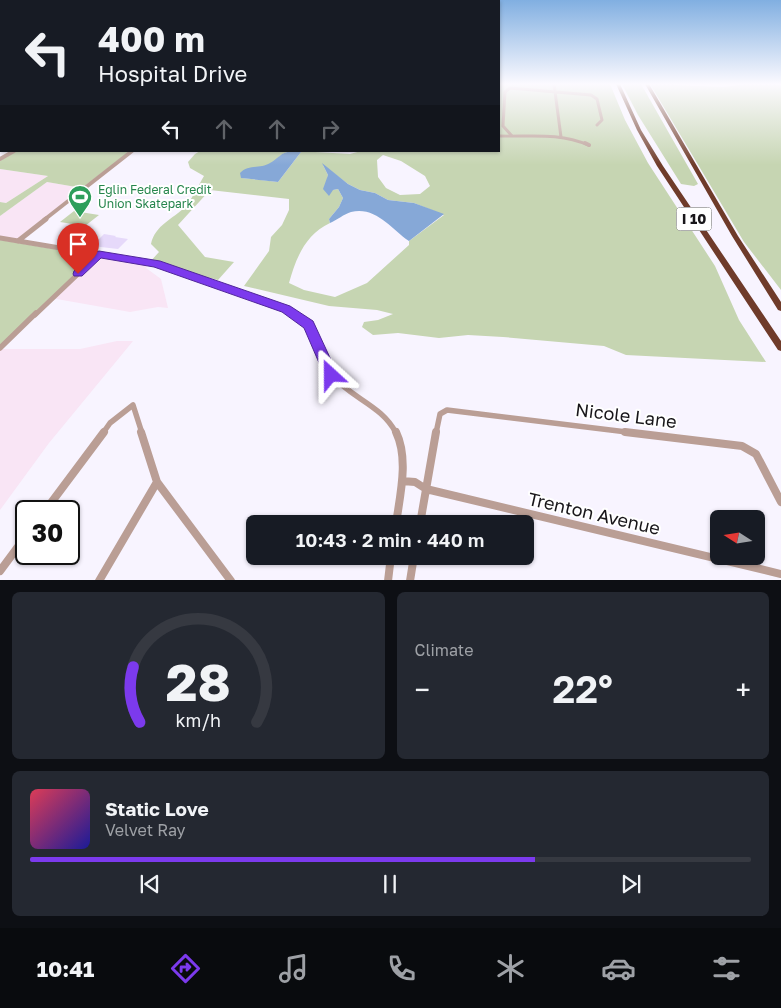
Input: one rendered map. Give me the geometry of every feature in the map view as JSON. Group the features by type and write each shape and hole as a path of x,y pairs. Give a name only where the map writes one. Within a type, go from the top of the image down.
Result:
{"highway":[{"name":"I 10","path":"630,111 665,175 781,348"},
{"name":"I 10","path":"663,111 744,250 781,308"}],"street":[{"path":"504,111 503,126 512,136"},
{"path":"558,111 561,137"},
{"path":"597,125 602,120 599,111"},
{"path":"500,136 533,134 576,139 589,145"},
{"path":"0,160 12,152"},
{"path":"18,241 131,152"},
{"path":"0,238 156,264 286,309 298,316 308,324 314,333 331,375 351,392 383,414 393,427 400,445 402,481 397,515"},
{"path":"0,348 99,254"},
{"path":"52,500 110,422 133,405 158,482 231,580"},
{"name":"Nicole Lane","path":"426,489 439,416 447,410 452,410 742,446 756,454 781,502"},
{"name":"Trenton Avenue","path":"402,481 415,482 426,489 781,574"},
{"path":"99,580 158,482"},
{"path":"422,515 426,489"},
{"path":"0,571 15,551"},
{"path":"388,580 390,565"},
{"path":"410,580 412,565"}],"shaded area":[{"path":"0,169 48,176 6,203 0,202"},
{"path":"47,182 82,188 14,242 0,240 0,216"},
{"path":"95,256 149,263 146,268 161,279 168,308 158,307 130,312 51,298"},
{"path":"117,341 133,341 49,443 0,510 0,349 80,349"}],"green space":[{"path":"500,111 621,111 648,163 715,266 739,320 766,362 626,355 604,346 503,337 468,335 439,338 398,333 373,335 362,327 364,322 378,320 393,314 377,310 329,306 244,286 269,251 271,237 282,225 289,210 289,199 210,190 178,225 205,257 234,262 218,280 149,263 159,252 151,244 156,232 185,207 204,176 190,168 188,162 198,152 287,152 270,164 253,168 242,178 278,182 301,152 350,154 357,152 500,152","holes":["383,155 401,161 425,176 430,186 420,194 400,195 386,188 378,177 377,160","323,165 348,184 360,190 375,193 388,200 414,203 444,215 409,241 409,245 367,283 335,297 304,290 289,283 298,256 303,248 314,234 330,223 329,219 339,207 343,198 338,189 333,190 326,186 328,175"]},
{"path":"636,111 656,111 698,184 694,186 681,184"},
{"path":"666,111 781,111 781,290 744,242"},
{"path":"14,152 129,152 82,188 47,182 0,216 0,202 6,203 48,176 0,169 0,161"},
{"name":"Eglin Federal Credit Union Skatepark","path":"74,211 99,215 85,226 60,222"},
{"path":"0,240 95,256 0,347"}],"water":[{"path":"301,152 278,182 241,178 240,173 243,170 266,165 282,154"},
{"path":"322,163 348,184 360,190 375,193 388,200 414,203 444,214 409,241 376,215 368,212 351,212 330,223 329,219 339,207 343,198 338,189 333,190 329,196 323,189 328,175"}],"building":[{"path":"104,234 128,239 118,249 92,246"}],"place":[{"name":"Eglin Federal Credit Union Skatepark","path":"80,218"}],"route":[{"path":"78,274 99,254 156,264 286,309 308,324 314,333 324,362 331,375"}]}
